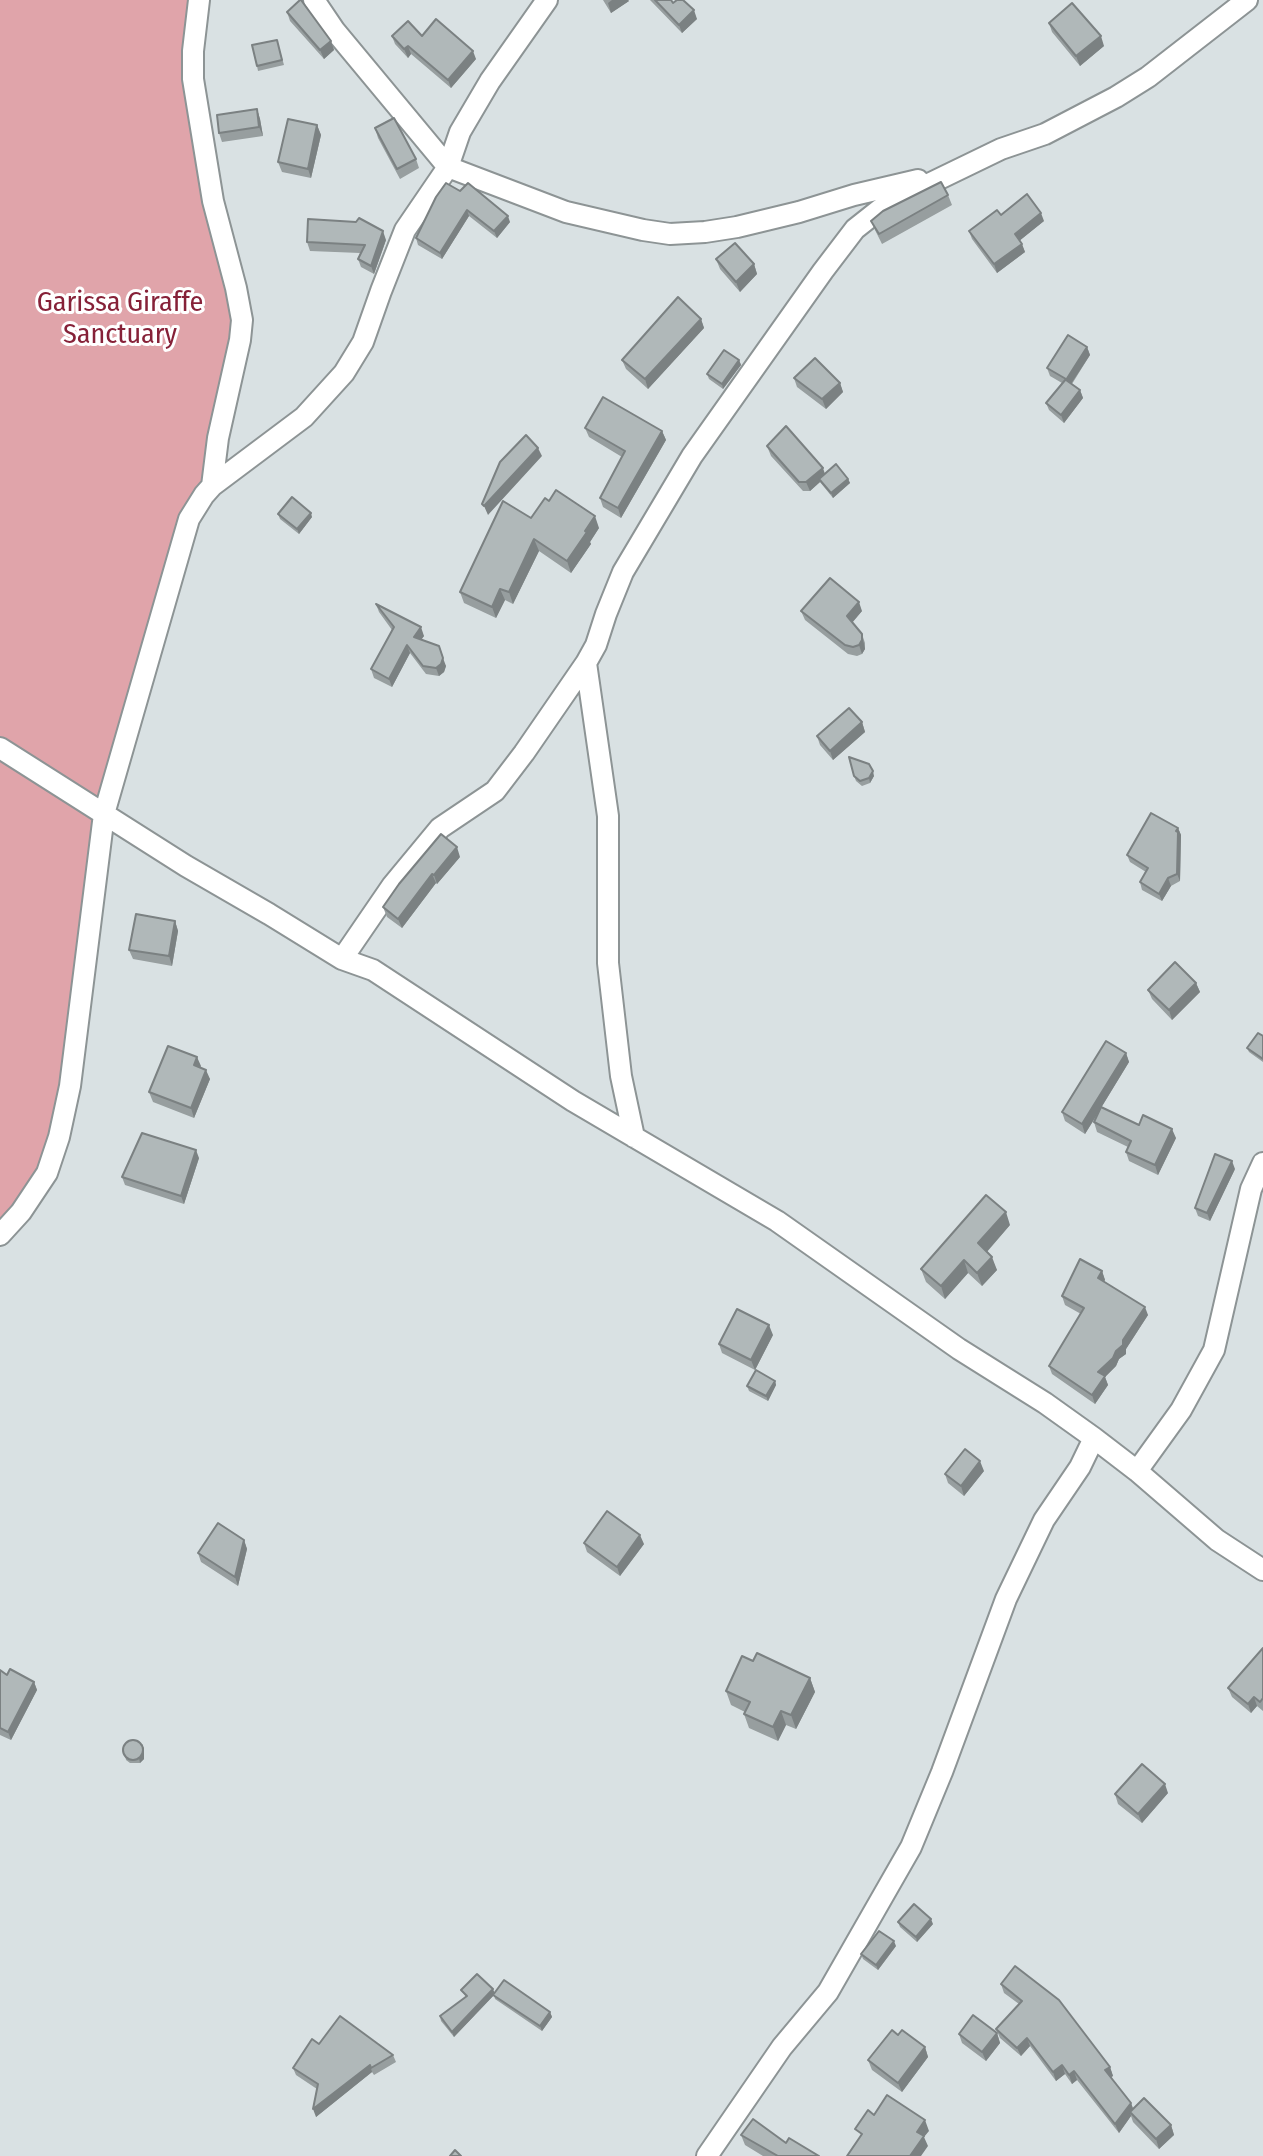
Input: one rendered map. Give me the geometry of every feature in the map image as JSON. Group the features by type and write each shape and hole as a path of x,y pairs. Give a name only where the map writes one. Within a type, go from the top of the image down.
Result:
{"street":[{"path":"199,0 193,79 213,201 242,320 218,438 212,486"},
{"path":"314,0 335,31 448,167 566,212 670,234 705,232 737,227 953,171"},
{"path":"0,1235 21,1212 47,1173 59,1137 70,1086 104,814 189,519 212,486 304,417 344,373 363,342 405,230 448,167 460,132 490,81 547,0"},
{"path":"342,959 392,886 440,828 495,791 524,753 586,663 596,645 623,572 692,456 855,229 879,210 953,171 1001,149 1045,134 1116,97 1148,77 1247,0"},
{"path":"586,663 608,816 608,963 621,1076 634,1137"},
{"path":"0,748 186,866 342,959 373,970 573,1101 777,1221 959,1349 1094,1438 1217,1540 1263,1570"},
{"path":"1137,1471 1181,1410 1214,1350 1251,1189 1263,1163"},
{"path":"707,2156 782,2047 828,1992 911,1847 1006,1599 1044,1520 1080,1467 1094,1438"}],"green space":[{"name":"Garissa Giraffe Sanctuary","path":"0,0 199,0 193,51 242,320 197,504 104,814 59,1137 0,1235"}],"building":[{"path":"300,0 331,41 320,50 287,12"},
{"path":"655,0 671,0 673,3 683,0 694,10 679,25"},
{"path":"1072,3 1101,36 1076,56 1049,23"},
{"path":"436,19 473,51 448,80 408,46 404,49 392,36 408,21 422,36"},
{"path":"277,40 282,60 257,66 252,45"},
{"path":"257,109 259,127 219,133 217,115"},
{"path":"394,118 416,159 397,169 375,128"},
{"path":"288,119 317,125 308,169 278,162"},
{"path":"941,182 948,195 879,234 871,221 883,211"},
{"path":"446,183 460,191 468,183 508,216 494,231 467,210 440,253 416,238"},
{"path":"1027,194 1041,213 1015,234 1022,244 994,264 969,231 997,210 1001,215"},
{"path":"359,218 383,231 371,266 358,259 365,245 307,242 308,219 356,222"},
{"path":"735,243 754,264 736,282 716,259"},
{"path":"678,297 701,319 645,379 622,360"},
{"path":"1068,335 1087,347 1066,380 1080,390 1061,415 1046,403 1066,379 1047,368"},
{"path":"724,350 739,360 722,384 707,374"},
{"path":"815,358 840,383 822,399 794,378"},
{"path":"603,397 662,431 618,508 600,498 625,451 585,428"},
{"path":"786,426 823,468 806,482 799,482 767,446"},
{"path":"526,435 538,448 484,506 482,504 500,462"},
{"path":"836,464 848,479 831,493 819,479"},
{"path":"556,490 595,516 567,561 534,539 509,592 500,589 492,607 460,592 503,501 531,518 545,498 549,501"},
{"path":"292,497 311,513 297,529 278,514"},
{"path":"830,578 859,602 847,616 862,634 859,645 845,645 801,611"},
{"path":"376,604 421,627 414,637 439,646 443,658 441,664 436,668 423,666 407,645 389,679 371,669 394,627"},
{"path":"849,708 862,722 830,751 817,736"},
{"path":"849,757 869,764 873,771 869,778 860,781 854,776"},
{"path":"1151,813 1178,828 1177,874 1168,878 1159,894 1140,882 1148,868 1127,855"},
{"path":"441,834 457,847 398,919 383,907"},
{"path":"136,914 175,921 169,956 129,950"},
{"path":"1175,962 1196,983 1169,1010 1148,990"},
{"path":"1258,1033 1263,1036 1263,1059 1247,1048"},
{"path":"1106,1041 1126,1053 1082,1124 1062,1112"},
{"path":"168,1046 197,1057 194,1065 206,1070 191,1108 149,1092"},
{"path":"1101,1107 1139,1125 1143,1115 1172,1129 1155,1165 1126,1152 1131,1141 1094,1122"},
{"path":"142,1133 196,1150 181,1196 122,1177"},
{"path":"1215,1154 1232,1161 1207,1213 1195,1208"},
{"path":"986,1195 1006,1212 978,1243 992,1257 977,1273 964,1260 941,1286 921,1269"},
{"path":"1080,1259 1102,1271 1098,1278 1145,1307 1123,1340 1123,1345 1098,1372 1105,1376 1092,1395 1049,1366 1084,1308 1062,1296"},
{"path":"737,1309 769,1325 751,1360 719,1344"},
{"path":"756,1370 775,1381 766,1396 747,1386"},
{"path":"965,1449 980,1461 961,1486 945,1474"},
{"path":"607,1511 640,1535 617,1567 584,1543"},
{"path":"218,1523 244,1540 235,1577 198,1553"},
{"path":"1263,1648 1263,1698 1260,1702 1254,1697 1248,1704 1228,1688"},
{"path":"757,1653 810,1678 791,1715 781,1711 773,1727 744,1714 750,1702 726,1691 742,1656 753,1661"},
{"path":"10,1669 34,1682 8,1732 0,1728 0,1670 7,1675"},
{"path":"133,1740 140,1743 143,1750 140,1757 133,1760 126,1757 123,1750 126,1743"},
{"path":"1142,1764 1165,1784 1138,1814 1115,1794"},
{"path":"914,1904 931,1919 916,1937 898,1922"},
{"path":"879,1931 894,1941 876,1965 861,1954"},
{"path":"1015,1966 1059,2000 1110,2067 1105,2070 1131,2103 1115,2124 1074,2071 1069,2075 1062,2065 1053,2072 1027,2038 1017,2048 996,2029 1022,2001 1001,1984"},
{"path":"477,1974 493,1989 452,2032 440,2016 467,1996 461,1990"},
{"path":"504,1980 550,2012 540,2026 493,1995"},
{"path":"973,2015 997,2033 982,2052 959,2034"},
{"path":"340,2016 393,2055 371,2068 370,2065 313,2109 318,2084 293,2068 312,2039 319,2044"},
{"path":"892,2030 898,2035 902,2030 925,2047 898,2083 868,2060"},
{"path":"887,2095 925,2120 917,2132 924,2136 910,2156 847,2156 862,2134 855,2129 868,2110 874,2115"},
{"path":"1144,2098 1171,2125 1156,2139 1130,2112"},
{"path":"753,2119 786,2143 789,2138 819,2156 778,2156 741,2135"}]}
